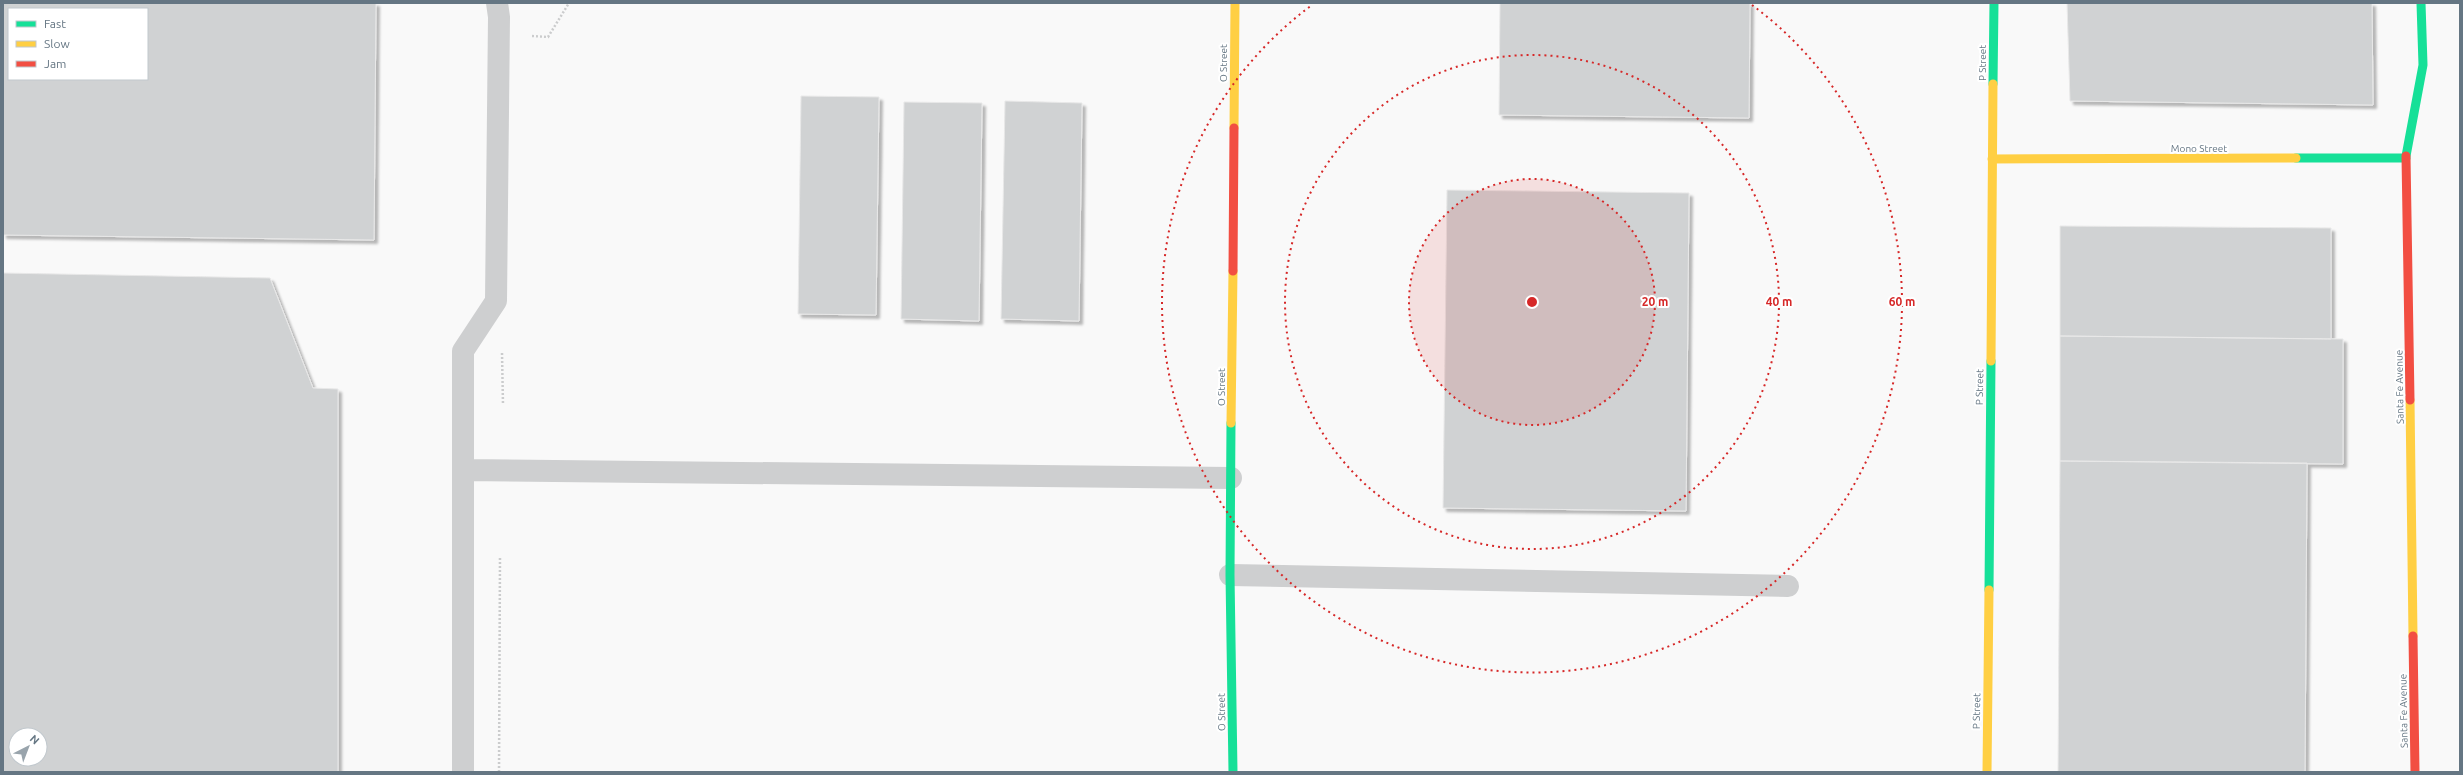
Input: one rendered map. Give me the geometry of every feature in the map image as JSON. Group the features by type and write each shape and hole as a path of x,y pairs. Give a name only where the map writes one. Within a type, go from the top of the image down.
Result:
{"main road":[{"name":"O Street","path":"1233,772 1230,576 1234,3"},
{"name":"P Street","path":"1987,772 1994,3"},
{"name":"Santa Fe Avenue","path":"2415,772 2406,158 2423,65 2421,3"},
{"name":"Mono Street","path":"1992,159 2406,158"}],"lane":[{"path":"463,772 463,351 496,301 499,17 497,3"},
{"path":"464,470 1231,478"},
{"path":"1230,576 1788,586"}],"path":[{"path":"499,772 500,556"}],"building":[{"path":"3,3 376,3 374,240 3,235"},
{"path":"1500,3 1750,3 1749,118 1499,115"},
{"path":"2067,3 2372,3 2373,105 2070,101"},
{"path":"801,96 879,97 876,315 798,314"},
{"path":"1005,101 1082,103 1079,321 1001,319"},
{"path":"904,102 982,103 979,321 901,319"},
{"path":"1447,190 1689,193 1686,511 1443,508"},
{"path":"2060,226 2331,228 2331,339 2060,336"},
{"path":"3,273 270,278 313,388 338,389 338,772 3,772"},
{"path":"2060,336 2343,339 2343,464 2060,461"},
{"path":"2060,461 2307,463 2305,772 2058,772"}],"traffic: fast":[{"path":"1993,84 1994,3"},
{"path":"2406,156 2423,65 2421,3"},
{"path":"2296,158 2406,158"},
{"path":"1989,590 1991,361"},
{"path":"1231,423 1230,575 1233,772"}],"traffic: slow":[{"path":"1234,128 1235,3"},
{"path":"1991,361 1993,84"},
{"path":"1992,159 2296,158"},
{"path":"1231,423 1233,271"},
{"path":"2410,400 2413,636"},
{"path":"1987,772 1989,590"}],"traffic: jam":[{"path":"1233,271 1234,128"},
{"path":"2406,156 2410,400"},
{"path":"2413,636 2415,772"}]}
